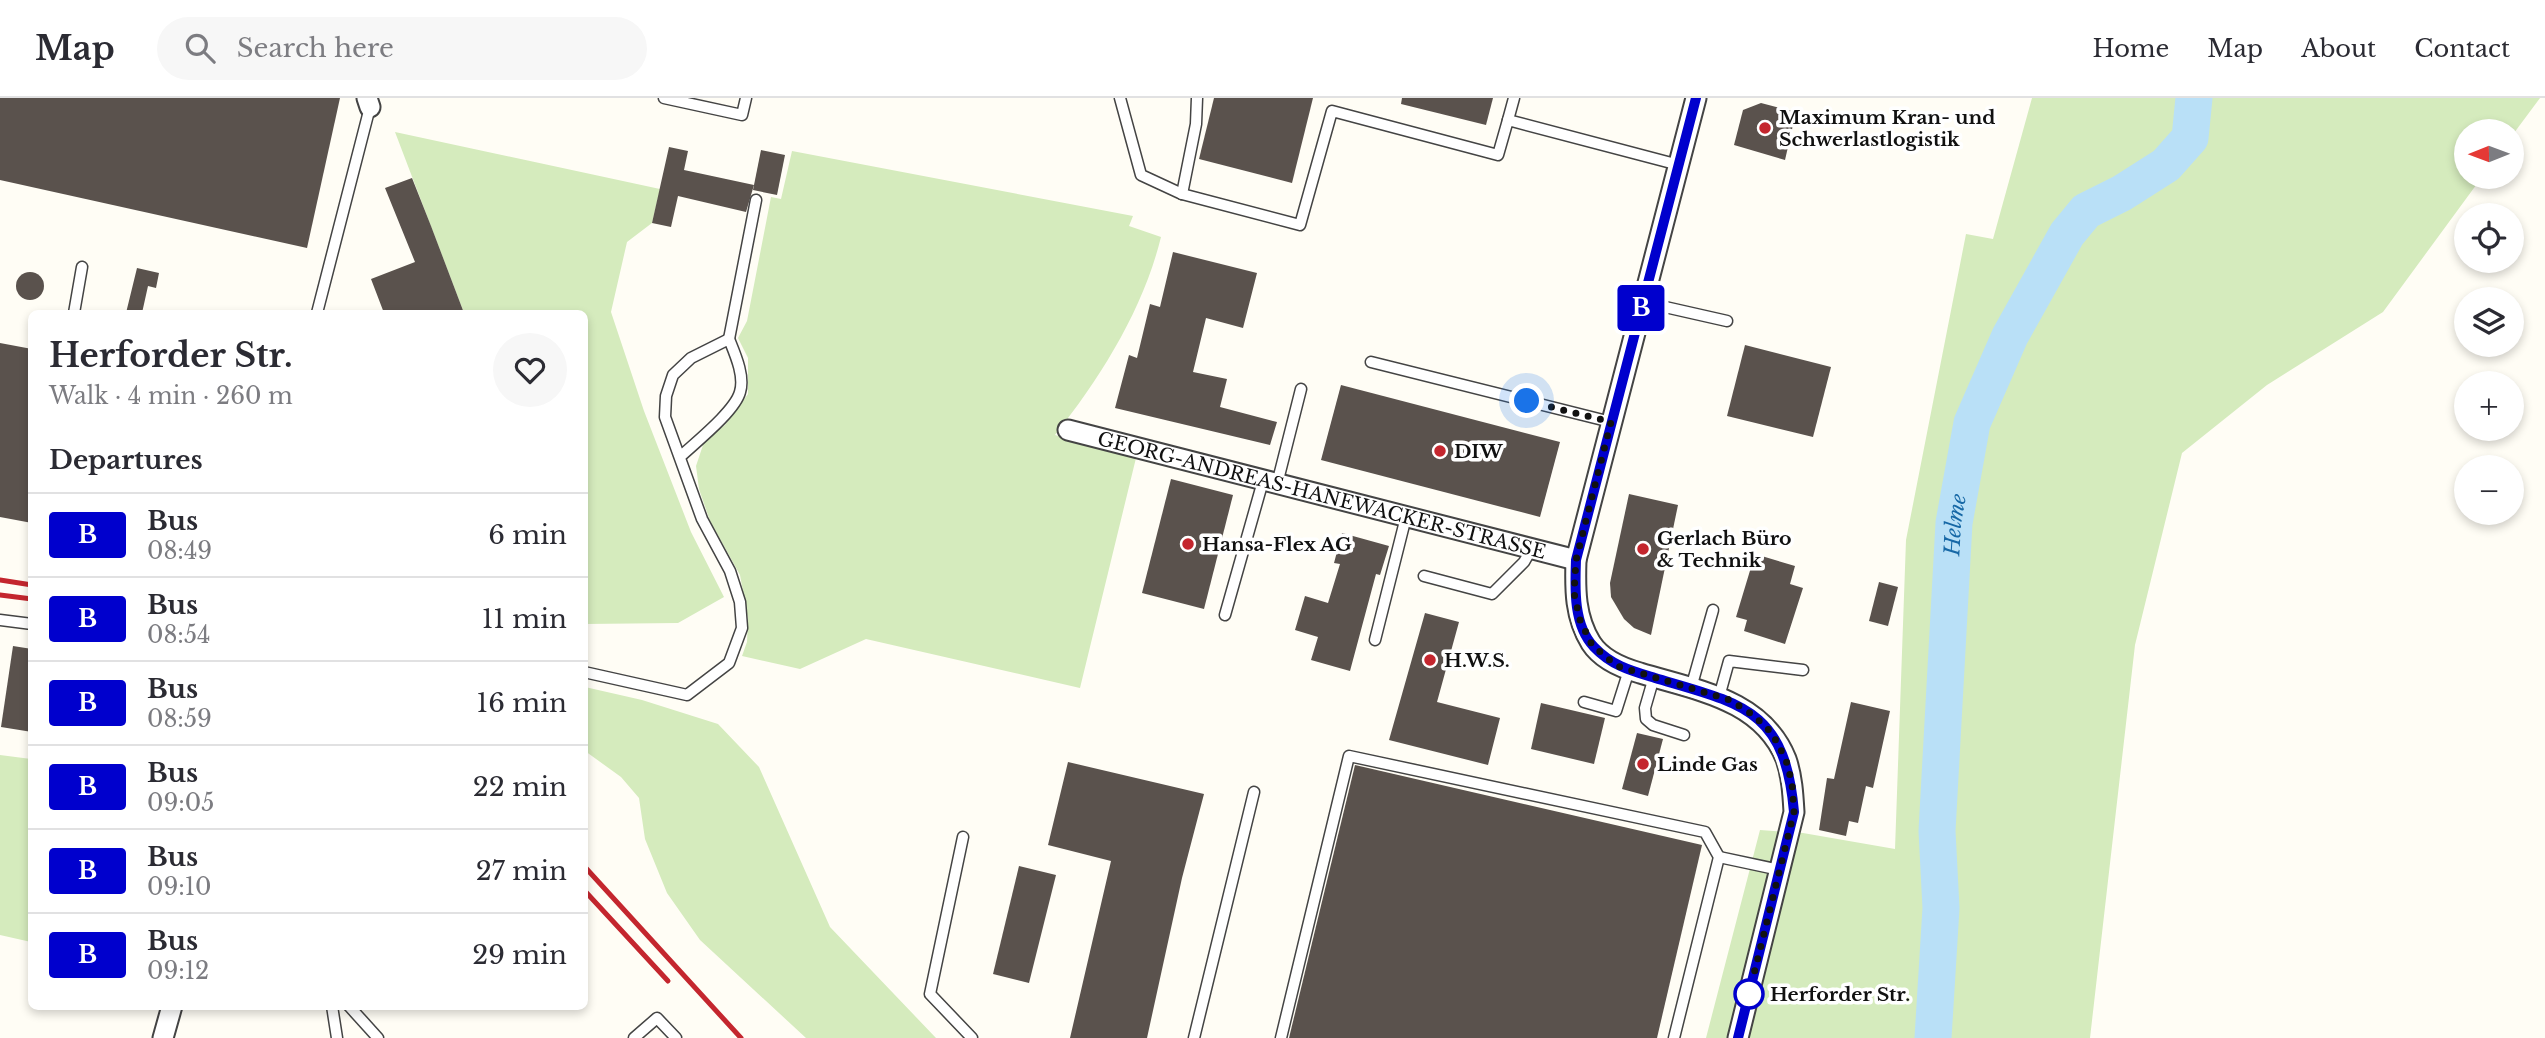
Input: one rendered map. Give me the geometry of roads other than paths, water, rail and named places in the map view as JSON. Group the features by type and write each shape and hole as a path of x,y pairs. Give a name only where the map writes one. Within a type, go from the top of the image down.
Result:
{"street":[{"path":"1696,98 1576,560 1574,593 1592,645 1617,666 1730,700 1753,715 1772,733 1786,760 1792,783 1794,812 1738,1038"},
{"name":"GEORG-ANDREAS-HANEWACKER-STRASSE","path":"1068,430 1576,560"},
{"path":"163,1038 171,1010"}],"lane":[{"path":"664,98 742,115 746,98"},
{"path":"1121,98 1141,175 1182,194 1300,225 1332,111 1499,155 1514,98"},
{"path":"1182,194 1196,124 1197,98"},
{"path":"318,310 369,102"},
{"path":"1508,120 1679,164"},
{"path":"681,456 727,412 740,392 738,363 729,340 756,200"},
{"path":"75,310 82,267"},
{"path":"1643,302 1727,321"},
{"path":"588,673 687,695 729,663 742,628 740,602 730,571 702,519 665,417 666,396 673,375 691,358 729,340"},
{"path":"1371,362 1611,422"},
{"path":"1225,615 1301,389"},
{"path":"1375,639 1406,517"},
{"path":"1424,576 1492,593 1524,562 1532,548"},
{"path":"1691,688 1713,610"},
{"path":"0,620 28,624"},
{"path":"1719,697 1729,661 1803,670"},
{"path":"1584,702 1616,711 1629,670"},
{"path":"1654,677 1645,708 1646,719 1653,725 1684,735"},
{"path":"1281,1038 1349,756 1705,832 1719,857 1674,1038"},
{"path":"1194,1038 1254,792"},
{"path":"963,837 930,994 972,1038"},
{"path":"1719,857 1780,870"},
{"path":"333,1010 337,1038"},
{"path":"353,1010 378,1038"},
{"path":"634,1038 657,1018 676,1038"}],"waterway":[{"name":"Helme","path":"1933,1038 1941,908 1937,831 1954,523 1972,423 2010,336 2067,234 2086,211 2122,193 2166,165 2190,138 2194,98"}],"railway":[{"path":"0,580 28,584"},
{"path":"0,595 28,598"},
{"path":"588,870 741,1038"},
{"path":"588,894 668,981"}],"place":[{"name":"Maximum Kran- und Schwerlastlogistik","path":"1765,128"},
{"name":"DIW","path":"1440,451"},
{"name":"Hansa-Flex AG","path":"1188,544"},
{"name":"Gerlach Büro & Technik","path":"1643,549"},
{"name":"H.W.S.","path":"1430,660"},
{"name":"Linde Gas","path":"1643,764"},
{"name":"Herforder Str.","path":"1749,994"}]}
